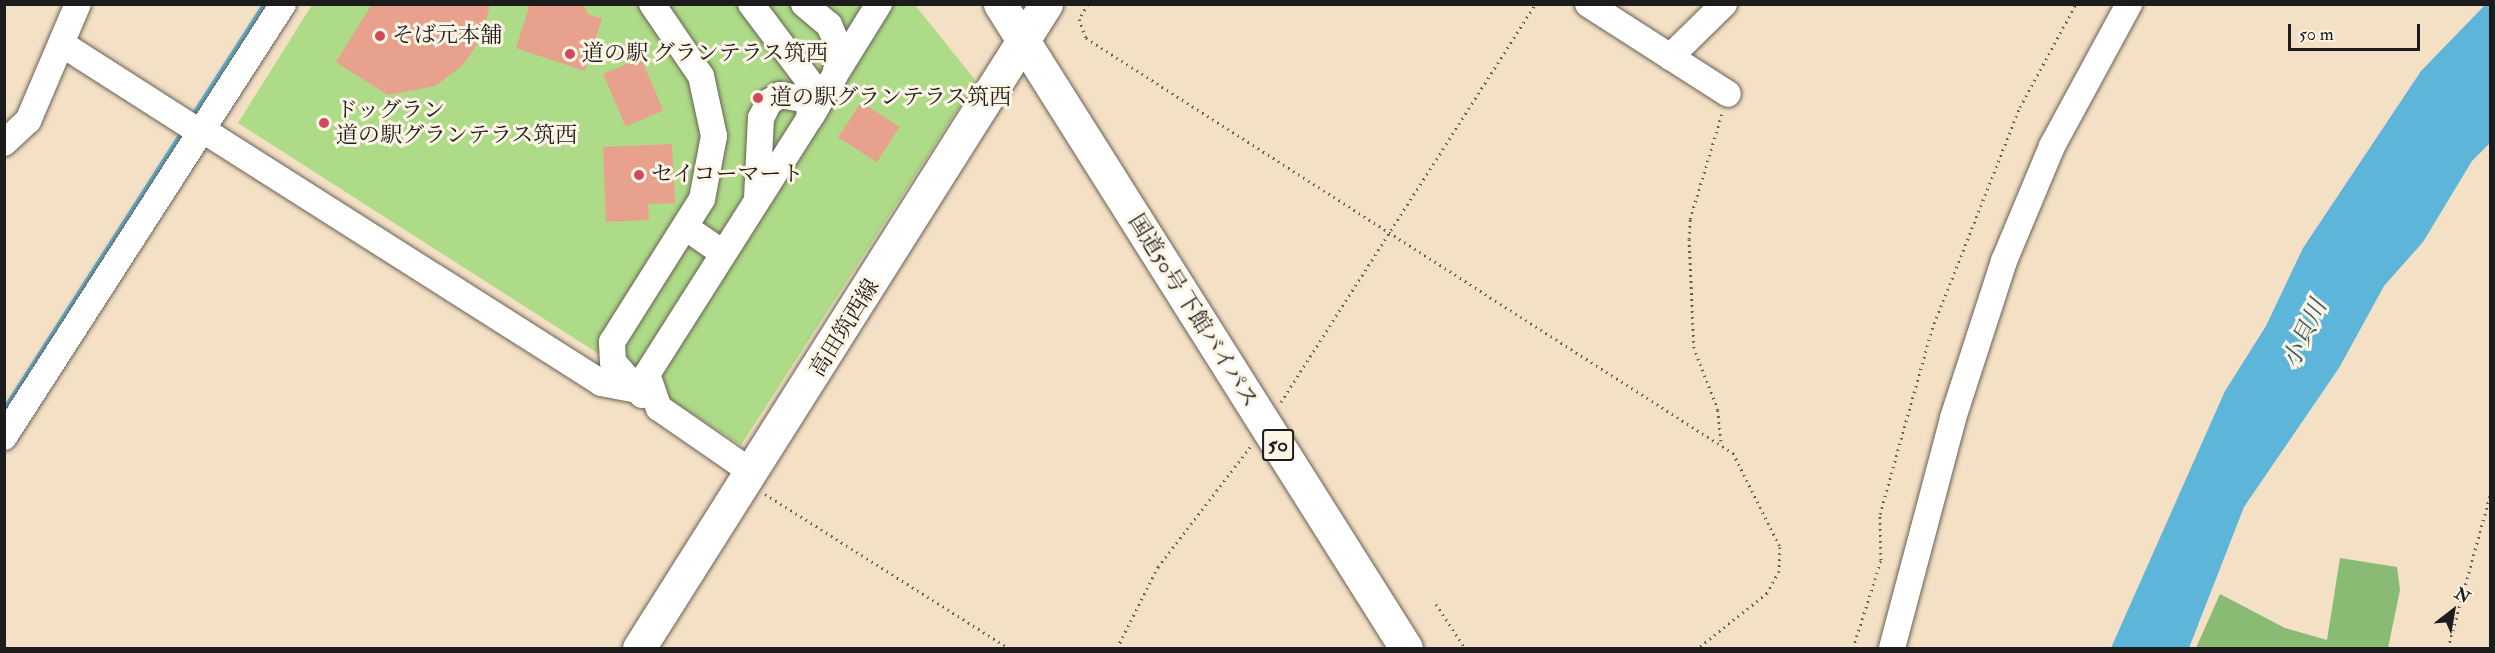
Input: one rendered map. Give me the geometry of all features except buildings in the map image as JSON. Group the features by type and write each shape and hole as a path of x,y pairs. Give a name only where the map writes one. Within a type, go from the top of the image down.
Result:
{"main road":[{"name":"国道50号 下館バイパス","path":"1000,4 1406,648"},
{"name":"高田筑西線","path":"639,648 750,478 1046,4"}],"street":[{"path":"4,143 28,122 78,4"},
{"path":"4,437 195,128 283,4"},
{"path":"652,4 693,61 712,108 711,174 685,227 612,342 613,362 637,390 750,478"},
{"path":"750,4 805,74 812,110"},
{"path":"804,4 837,37 835,75"},
{"path":"659,408 647,374 879,4"},
{"path":"1588,4 1728,94"},
{"path":"1670,57 1724,4"},
{"path":"1892,648 1956,407 2004,261 2052,146 2129,4"},
{"path":"62,44 601,383 637,390"},
{"path":"757,201 761,118 769,102 780,95 812,110"},
{"path":"685,227 723,253"}],"path":[{"path":"1088,4 1079,19 1086,38 1721,441 1733,453 1781,560 1767,593 1698,648"},
{"path":"1281,402 1536,4"},
{"path":"1852,648 1881,560 1880,514 1932,329 2020,107 2076,4"},
{"path":"1721,441 1718,410 1694,348 1689,239 1690,219 1728,94"},
{"path":"1117,648 1158,567 1254,441"},
{"path":"750,478 1009,648"},
{"path":"2448,648 2490,495"},
{"path":"1436,604 1465,648"}],"green space":[{"path":"312,5 915,5 976,81 741,445 238,123"},
{"path":"2340,558 2397,567 2400,590 2388,648 2196,648 2220,594 2285,628 2327,640"}],"water":[{"name":"小貝川","path":"2485,5 2490,5 2490,143 2472,161 2423,242 2384,286 2339,368 2244,507 2189,648 2111,648 2225,391 2266,326 2303,248 2421,71"}],"waterway":[{"path":"190,119 264,4"},
{"path":"4,409 183,130"}],"place":[{"name":"そば元本舗","path":"380,36"},
{"name":"道の駅 グランテラス筑西","path":"570,54"},
{"name":"道の駅グランテラス筑西","path":"758,98"},
{"name":"ドッグラン 道の駅グランテラス筑西","path":"324,123"},
{"name":"セイコーマート","path":"639,175"}]}
